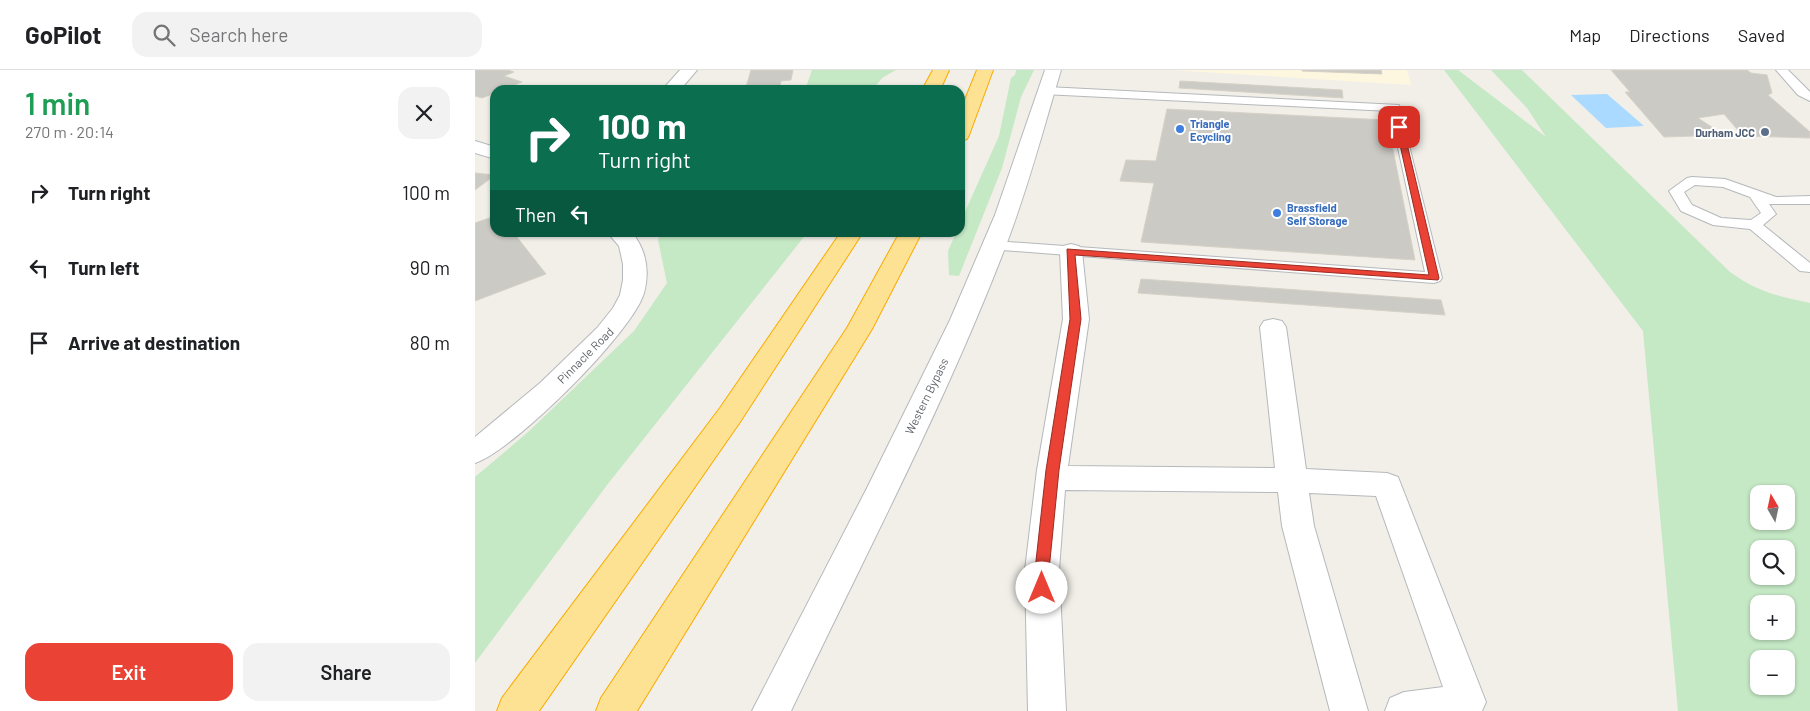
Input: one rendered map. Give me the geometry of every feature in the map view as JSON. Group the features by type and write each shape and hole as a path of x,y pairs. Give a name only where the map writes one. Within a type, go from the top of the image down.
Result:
{"highway":[{"path":"934,85 941,70"},
{"path":"965,122 985,70"},
{"path":"516,711 700,458 814,292 849,237"},
{"path":"615,711 859,329 908,237"}],"street":[{"path":"676,85 689,70"},
{"name":"Western Bypass","path":"771,711 947,355 994,246 1026,157 1050,81"},
{"path":"475,146 490,151"},
{"name":"Pinnacle Road","path":"475,452 532,408 616,323 635,289 637,277 632,249 624,237"},
{"path":"1047,711 1042,570 1051,478 1076,319 1071,252"},
{"path":"1273,327 1299,526 1349,711"},
{"path":"1051,478 1292,480 1387,485 1467,702 1404,711"}],"lane":[{"path":"1782,70 1810,97"},
{"path":"994,246 1435,278 1395,108 1050,81"},
{"path":"1806,268 1754,225 1719,222 1686,208 1676,191 1692,182 1725,183 1775,201 1810,200"},
{"path":"1754,225 1769,214 1757,196"}],"shaded area":[{"path":"1170,70 1407,70 1411,85"}],"green space":[{"path":"812,70 896,70 882,78 876,85 807,85"},
{"path":"1016,70 1034,70 1021,97 1002,168 959,276 949,275 948,251 954,237 965,237 965,212 999,136 1011,78 1015,75"},
{"path":"1444,70 1458,70 1546,137 1527,108 1491,70 1522,70 1730,272 1740,279 1768,292 1810,303 1810,711 1678,711 1643,331"},
{"path":"659,237 804,237 607,485 475,663 475,477 527,433 634,331 667,283"}],"water":[{"path":"1607,94 1644,126 1606,128 1571,95"}],"building":[{"path":"475,70 508,70 514,72 504,76 522,82 514,85 490,85 490,95 482,98 475,96"},
{"path":"751,70 793,70 791,80 781,81 780,85 747,85"},
{"path":"1381,70 1382,74 1302,71"},
{"path":"1611,70 1747,70 1751,73 1767,75 1772,93 1768,95 1810,132 1810,138 1743,136 1724,114 1698,118 1724,135 1664,137 1625,92 1630,92"},
{"path":"1180,81 1342,90 1343,98 1179,88"},
{"name":"Brassfield Self Storage","path":"1167,109 1387,120 1415,260 1141,242 1154,183 1120,181 1126,160 1156,161"},
{"path":"475,173 490,174 490,179 475,190"},
{"path":"490,218 490,237 517,237 546,274 475,301 475,223"},
{"path":"1141,279 1441,300 1445,315 1138,293"}],"place":[{"name":"Triangle Ecycling","path":"1180,129"},
{"name":"Durham JCC","path":"1765,132"},
{"name":"Brassfield Self Storage","path":"1277,213"}],"route":[{"path":"1042,588 1042,570 1052,470 1076,319 1071,252 1435,278 1399,127"}]}
